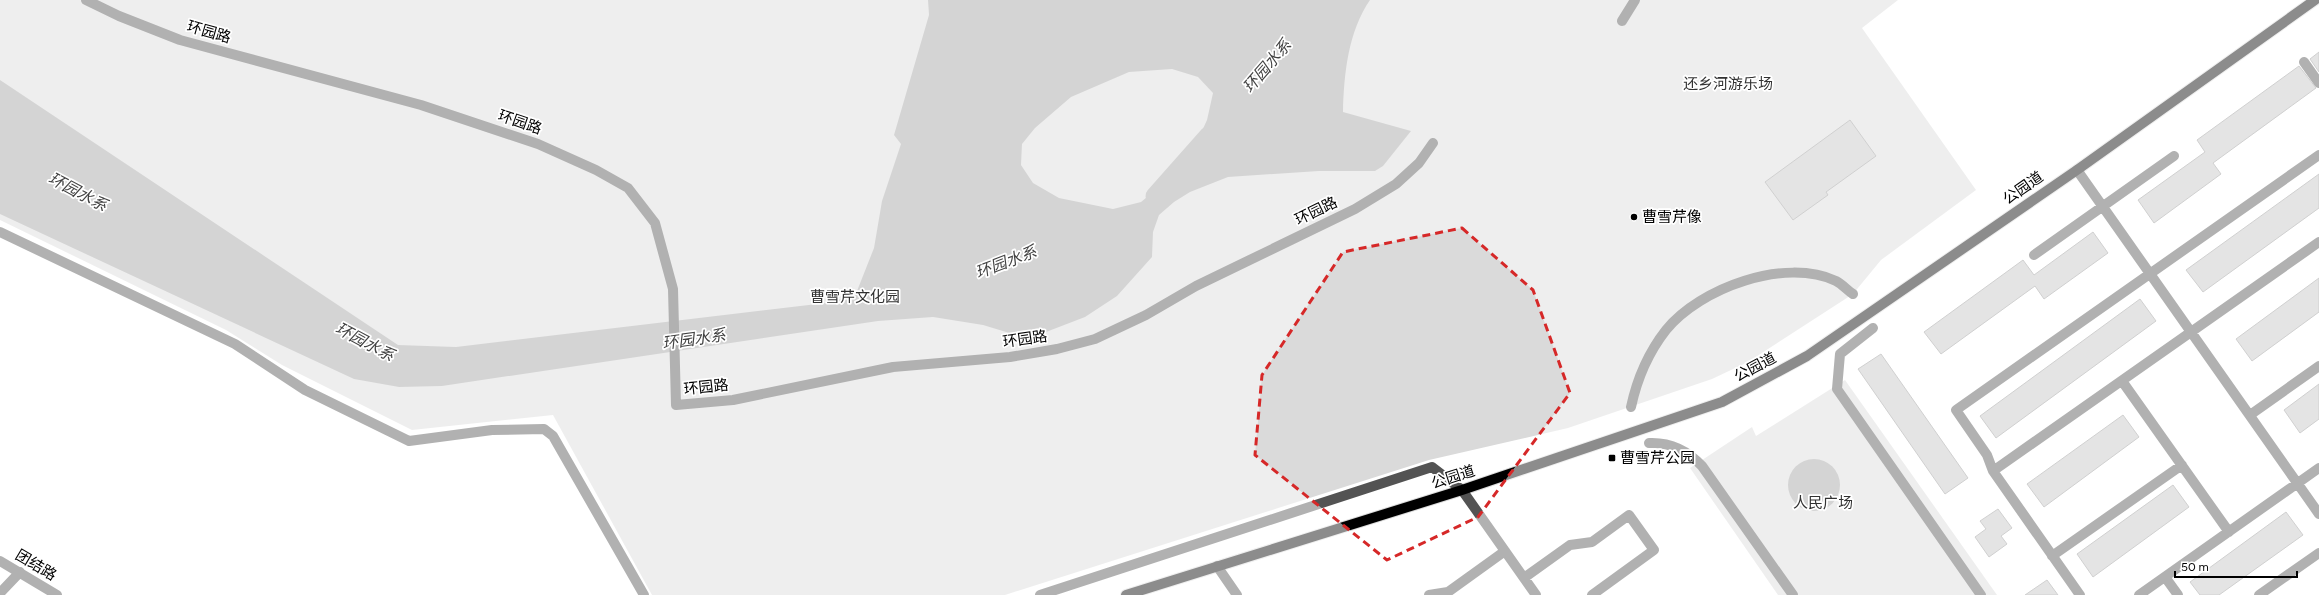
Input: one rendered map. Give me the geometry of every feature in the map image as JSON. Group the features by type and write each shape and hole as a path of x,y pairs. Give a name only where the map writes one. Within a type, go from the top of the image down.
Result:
{"main road":[{"name":"公园道","path":"1126,595 1462,490 1662,424 1722,402 1807,356 2077,170 2315,0"}],"street":[{"name":"环园路","path":"86,0 119,16 180,40 420,104 538,144 596,170 628,188 655,224 673,289 676,405 733,400 893,367 1010,357 1057,350 1096,339 1146,316 1196,286 1355,209 1396,184 1419,163 1433,143"},
{"path":"1622,20 1635,0"},
{"path":"2304,62 2319,83"},
{"path":"2080,595 1993,471 1987,455 1956,410 2319,155"},
{"path":"2034,255 2174,156"},
{"path":"2077,170 2319,514"},
{"path":"0,232 235,344 305,390 409,441 492,430 544,429 553,436 644,595"},
{"path":"1993,471 2319,242"},
{"path":"1631,407 1636,385 1645,366 1667,329 1690,308 1716,291 1746,280 1781,274 1804,274 1836,281 1853,294"},
{"path":"1873,328 1840,354 1837,389 1981,595"},
{"path":"2250,415 2319,366"},
{"path":"2122,380 2228,532"},
{"path":"1649,443 1662,442 1691,454 1702,466 1794,595"},
{"path":"2052,556 2182,465"},
{"path":"1040,595 1432,468 1462,490 1536,595"},
{"path":"2140,595 2319,468"},
{"path":"1524,578 1570,545 1592,542 1629,515 1654,550 1592,595"},
{"path":"1429,595 1448,592 1505,551"},
{"path":"2259,595 2319,553"},
{"name":"团结路","path":"0,561 57,595"},
{"path":"1217,566 1237,595"},
{"path":"0,594 20,572"},
{"path":"2165,577 2178,595"}],"highlighted area":[{"path":"1462,228 1533,290 1570,393 1478,517 1387,560 1255,455 1262,375 1343,252"}],"green space":[{"name":"曹雪芹文化园","path":"0,0 1898,0 1862,28 1976,190 1881,260 1853,294 1748,362 1712,379 1568,428 1429,460 1005,595 652,595 553,415 412,430 282,365 226,330 0,220"},
{"name":"人民广场","path":"1845,380 1997,595 1778,595 1690,468 1752,427 1756,436"}],"water":[{"path":"928,0 1370,0 1363,12 1352,39 1346,68 1343,112 1411,131 1383,166 1375,171 1319,171 1228,177 1190,192 1174,202 1159,215 1153,232 1152,257 1117,296 1085,317 1046,332 1016,335 983,325 933,317 878,321 442,386 399,387 354,379 0,214 0,80 398,345 456,347 834,302 857,291 874,248 882,201 901,144 894,135 929,15","holes":["1172,69 1198,77 1213,93 1207,120 1191,155 1170,178 1141,202 1113,209 1059,198 1033,183 1021,165 1022,144 1035,128 1071,97 1129,72"]},
{"path":"1814,459 1824,461 1832,467 1838,475 1840,485 1838,495 1832,503 1824,509 1814,511 1804,509 1796,503 1790,495 1788,485 1790,475 1796,467 1804,461"}],"building":[{"path":"2319,52 2319,72 2310,59"},
{"path":"2299,66 2316,88 2213,163 2221,174 2154,223 2138,200 2205,152 2197,140"},
{"path":"1850,120 1876,156 1826,192 1828,195 1793,220 1765,182"},
{"path":"2319,174 2319,208 2203,292 2186,270"},
{"path":"2093,232 2108,253 2044,299 2035,286 1941,354 1924,332 2023,260 2034,275"},
{"path":"2319,278 2319,312 2252,361 2236,339"},
{"path":"2140,299 2156,321 1996,438 1980,416"},
{"path":"1881,354 1968,478 1945,494 1858,369"},
{"path":"2319,384 2319,419 2300,433 2284,410"},
{"path":"2123,415 2139,437 2044,507 2027,484"},
{"path":"2173,485 2189,507 2093,577 2077,554"},
{"path":"1998,509 2012,528 2001,536 2007,544 1989,557 1975,537 1986,529 1980,521"},
{"path":"2286,512 2303,535 2219,595 2200,595 2190,582"},
{"path":"2047,580 2058,595 2025,595"}],"waterway":[{"name":"环园水系","path":"1154,196 1208,135"}],"place":[{"name":"曹雪芹像","path":"1634,217"},
{"name":"曹雪芹公园","path":"1612,458"}],"park label":[{"name":"还乡河游乐场","path":"1728,84"}]}
